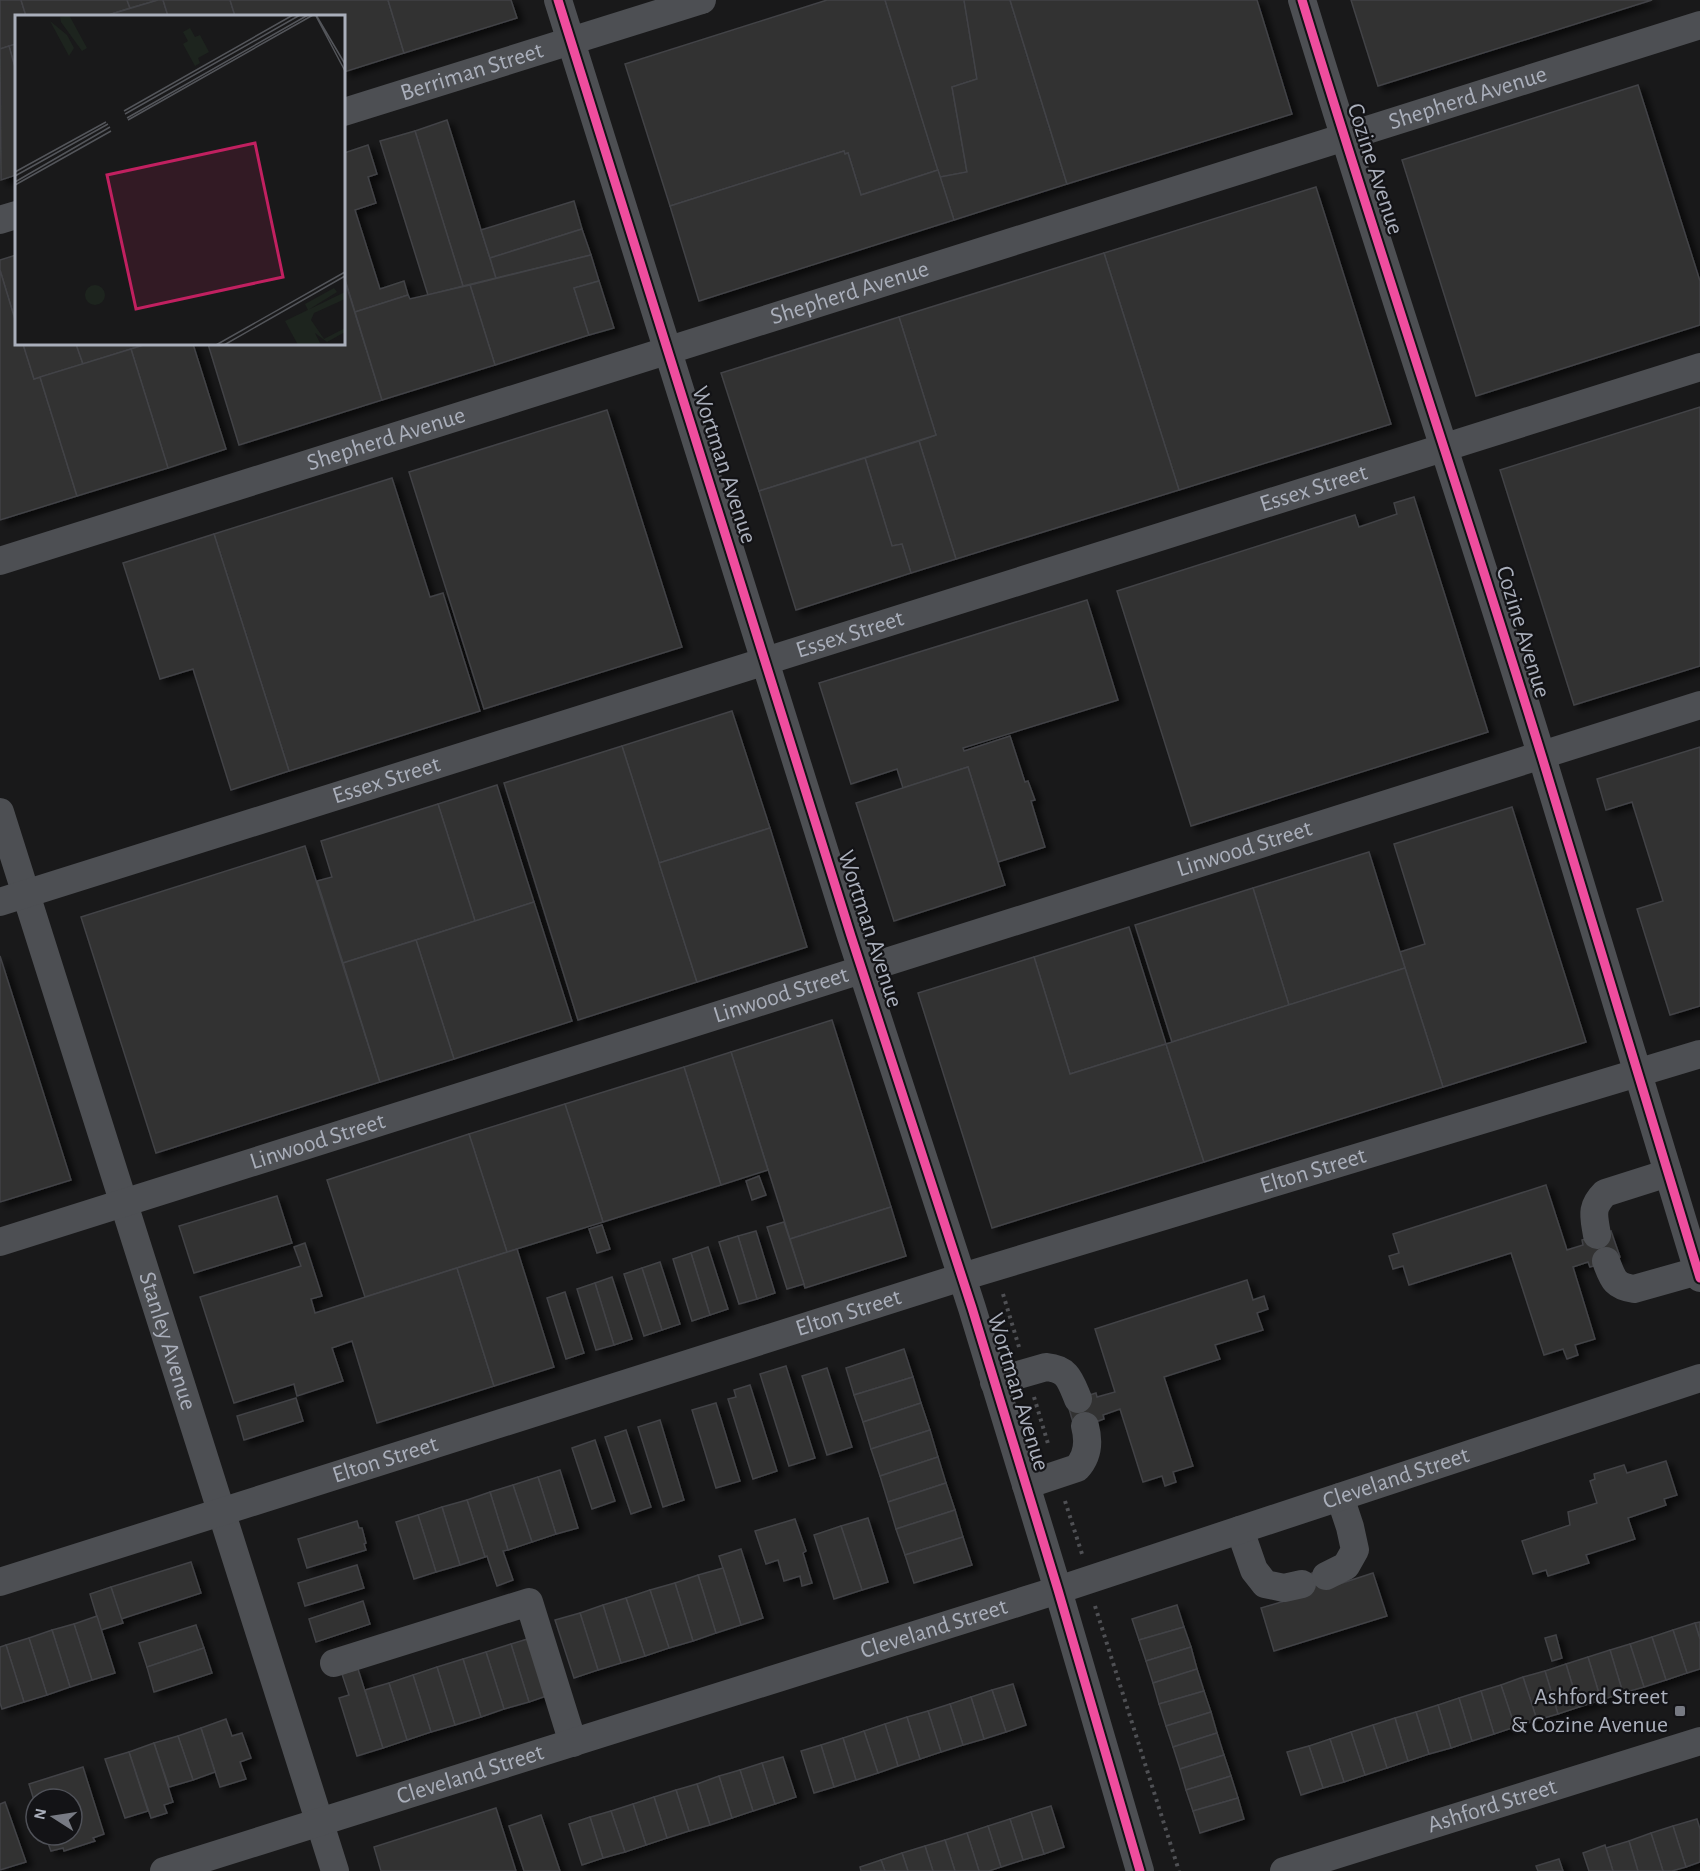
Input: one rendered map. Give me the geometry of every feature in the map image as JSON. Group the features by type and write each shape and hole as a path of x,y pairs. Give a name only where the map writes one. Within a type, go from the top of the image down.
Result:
{"street":[{"name":"Wortman Avenue","path":"558,0 862,970 962,1277 1058,1590 1140,1871"},
{"name":"Berriman Street","path":"345,112 702,0"},
{"name":"Cozine Avenue","path":"1302,0 1542,756 1699,1275"},
{"name":"Shepherd Avenue","path":"0,561 1700,25"},
{"path":"0,220 15,215"},
{"name":"Essex Street","path":"13,898 1700,367"},
{"name":"Linwood Street","path":"0,1242 1700,705"},
{"name":"Stanley Avenue","path":"0,812 13,898 123,1203 335,1871"},
{"name":"Elton Street","path":"0,1582 962,1277 1700,1054"},
{"path":"1668,1173 1605,1193 1593,1211 1602,1248 1614,1281 1624,1287 1634,1289 1699,1275"},
{"path":"994,1382 1046,1367 1060,1371 1068,1375 1081,1412 1088,1436 1087,1450 1082,1462 1077,1468 1026,1485"},
{"name":"Cleveland Street","path":"164,1871 1058,1590 1700,1378"},
{"path":"1240,1530 1254,1570 1265,1584 1284,1588 1314,1580 1346,1566 1355,1550 1340,1497"},
{"path":"334,1663 529,1602 573,1743"},
{"name":"Ashford Street","path":"1284,1871 1700,1741"}],"path":[{"path":"1003,1292 1082,1554"},
{"path":"1095,1602 1179,1871"}],"building":[{"path":"0,0 21,0 26,15 15,15 15,44 0,49"},
{"path":"21,0 127,0 130,8 108,15 26,15"},
{"path":"127,0 158,0 130,8"},
{"path":"163,0 168,15 108,15"},
{"path":"163,0 230,0 235,15 168,15"},
{"path":"230,0 388,0 404,53 345,72 345,15 235,15"},
{"path":"388,0 511,0 517,18 404,53"},
{"path":"827,0 885,0 938,170 861,195 848,153 845,154 844,151 670,206 625,64"},
{"path":"885,0 964,0 977,79 952,87 967,172 940,177"},
{"path":"964,0 1010,0 1067,184 954,220 940,177 967,172 952,87 977,79"},
{"path":"1010,0 1257,0 1292,114 1067,184"},
{"path":"1351,0 1652,0 1378,86"},
{"path":"15,44 15,67 9,46"},
{"path":"9,46 15,67 15,175 1,180 0,49"},
{"path":"1638,85 1700,281 1700,325 1476,396 1402,160"},
{"path":"447,120 496,278 463,286 415,131"},
{"path":"415,131 463,286 428,295 380,141"},
{"path":"368,145 377,174 368,177 376,203 355,210 380,289 404,281 408,295 355,312 345,279 345,153"},
{"path":"844,151 845,154 848,153 861,195 938,170 954,220 699,301 670,206"},
{"path":"1316,187 1391,424 1179,490 1104,253"},
{"path":"574,201 582,229 490,258 481,230"},
{"path":"582,229 591,255 496,278 490,258"},
{"path":"1104,253 1179,490 956,559 919,441 936,435 899,317"},
{"path":"15,255 15,320 0,270 0,260"},
{"path":"591,255 599,281 574,288 589,335 495,365 470,285"},
{"path":"0,270 15,320 15,345 23,345 34,379 40,377 77,496 0,520"},
{"path":"345,281 382,400 239,445 208,345 345,345"},
{"path":"599,281 614,328 589,335 574,288"},
{"path":"470,285 495,365 382,400 355,312 408,295 410,299"},
{"path":"899,317 936,435 759,491 721,373"},
{"path":"23,345 76,345 83,364 34,379"},
{"path":"76,345 144,345 83,364"},
{"path":"144,345 193,345 226,449 168,468 131,349"},
{"path":"131,349 168,468 77,496 40,377"},
{"path":"1700,407 1700,666 1574,705 1500,470"},
{"path":"607,410 682,647 484,709 409,472"},
{"path":"919,441 956,559 911,573 902,544 892,546 865,458"},
{"path":"865,458 892,546 902,544 911,573 796,610 759,491"},
{"path":"392,478 430,597 443,593 480,711 289,771 214,534"},
{"path":"1414,497 1488,732 1191,826 1117,591 1355,515 1359,527 1397,514 1394,503"},
{"path":"214,534 289,771 231,790 193,669 160,679 123,563"},
{"path":"1087,600 1118,700 963,748 964,751 1010,736 1025,782 1028,781 1035,800 1031,801 1045,847 998,862 968,767 903,788 897,769 851,784 819,683"},
{"path":"732,711 770,828 659,863 622,746"},
{"path":"622,746 697,982 578,1020 504,783"},
{"path":"1700,747 1700,1006 1670,1015 1637,909 1663,901 1632,802 1606,810 1597,779"},
{"path":"968,767 1005,885 894,921 856,803"},
{"path":"497,785 534,902 475,921 438,804"},
{"path":"438,804 475,921 343,963 317,881 332,877 321,841"},
{"path":"1512,807 1586,1042 1443,1087 1400,952 1425,944 1394,844"},
{"path":"770,828 807,947 697,982 659,863"},
{"path":"305,846 380,1082 156,1153 81,917"},
{"path":"1369,852 1405,968 1289,1005 1253,888"},
{"path":"1253,888 1289,1005 1172,1042 1135,925"},
{"path":"534,902 572,1021 454,1059 416,940"},
{"path":"1129,927 1166,1044 1070,1074 1034,957"},
{"path":"416,940 454,1059 380,1082 343,963"},
{"path":"0,956 71,1180 0,1202"},
{"path":"1034,957 1070,1074 1166,1044 1204,1162 992,1228 918,993"},
{"path":"1405,968 1443,1087 1204,1162 1166,1044"},
{"path":"832,1020 891,1207 790,1239 731,1052"},
{"path":"731,1052 768,1170 721,1185 684,1067"},
{"path":"684,1067 721,1185 603,1222 565,1104"},
{"path":"565,1104 603,1222 507,1252 469,1134"},
{"path":"469,1134 507,1252 365,1297 327,1180"},
{"path":"759,1176 766,1195 752,1200 746,1181"},
{"path":"1546,1185 1567,1250 1583,1245 1582,1240 1611,1231 1620,1257 1590,1267 1588,1262 1573,1267 1595,1339 1575,1345 1578,1355 1567,1359 1563,1349 1544,1355 1511,1253 1409,1285 1403,1266 1393,1269 1389,1256 1399,1253 1393,1234"},
{"path":"277,1196 292,1243 194,1273 179,1226"},
{"path":"891,1207 906,1256 805,1288 790,1239"},
{"path":"784,1222 804,1284 787,1289 767,1227"},
{"path":"602,1225 610,1249 597,1253 589,1229"},
{"path":"756,1231 775,1293 757,1299 738,1236"},
{"path":"738,1236 757,1299 739,1304 719,1242"},
{"path":"305,1243 322,1296 311,1299 315,1313 457,1268 494,1386 377,1423 352,1341 332,1348 343,1381 297,1396 294,1384 234,1403 200,1297 301,1266 294,1247"},
{"path":"708,1247 728,1309 710,1315 691,1253"},
{"path":"517,1249 554,1367 494,1386 457,1268"},
{"path":"691,1253 710,1315 692,1321 673,1259"},
{"path":"660,1262 680,1324 662,1330 642,1268"},
{"path":"642,1268 662,1330 644,1336 624,1274"},
{"path":"612,1277 632,1339 614,1345 595,1283"},
{"path":"1247,1280 1253,1300 1264,1296 1268,1309 1257,1313 1263,1330 1215,1345 1220,1359 1164,1377 1193,1466 1173,1472 1176,1482 1165,1486 1162,1476 1143,1482 1120,1409 1103,1415 1104,1419 1075,1429 1067,1402 1096,1393 1097,1397 1115,1392 1095,1329"},
{"path":"595,1283 614,1345 596,1350 577,1289"},
{"path":"565,1292 584,1353 566,1359 547,1298"},
{"path":"904,1349 913,1377 854,1395 846,1368"},
{"path":"786,1366 815,1458 789,1466 760,1374"},
{"path":"827,1368 852,1447 827,1455 802,1376"},
{"path":"913,1377 921,1403 863,1422 854,1395"},
{"path":"750,1385 777,1471 753,1479 728,1399 736,1397 734,1390"},
{"path":"296,1398 303,1421 244,1440 237,1416"},
{"path":"716,1403 740,1481 716,1488 692,1410"},
{"path":"921,1403 930,1430 871,1449 863,1422"},
{"path":"660,1420 684,1500 663,1507 638,1427"},
{"path":"626,1430 651,1507 631,1514 605,1437"},
{"path":"930,1430 938,1457 880,1476 871,1449"},
{"path":"595,1440 615,1501 592,1509 572,1448"},
{"path":"938,1457 946,1483 888,1502 880,1476"},
{"path":"1666,1461 1677,1495 1664,1499 1666,1505 1628,1518 1635,1539 1586,1555 1589,1563 1548,1576 1546,1570 1533,1574 1522,1541 1570,1525 1568,1512 1597,1503 1590,1481 1595,1479 1594,1474 1624,1465 1627,1473"},
{"path":"560,1470 578,1528 556,1534 538,1477"},
{"path":"538,1477 556,1534 532,1542 513,1485"},
{"path":"946,1483 955,1510 896,1529 888,1502"},
{"path":"513,1485 532,1542 508,1550 490,1492"},
{"path":"490,1492 508,1550 503,1551 513,1580 497,1586 467,1500"},
{"path":"467,1500 485,1557 460,1565 442,1507"},
{"path":"442,1507 460,1565 436,1572 418,1515"},
{"path":"955,1510 963,1537 905,1555 896,1529"},
{"path":"418,1515 436,1572 414,1579 396,1522"},
{"path":"868,1518 888,1582 862,1590 841,1526"},
{"path":"795,1519 806,1551 803,1553 812,1583 802,1586 800,1576 784,1581 778,1560 766,1564 755,1531"},
{"path":"357,1521 359,1528 362,1528 366,1550 307,1568 298,1539"},
{"path":"841,1526 862,1590 834,1599 814,1535"},
{"path":"963,1537 972,1565 914,1583 905,1555"},
{"path":"741,1549 763,1618 741,1625 719,1556"},
{"path":"191,1562 201,1593 121,1619 111,1587"},
{"path":"357,1565 364,1588 305,1606 298,1583"},
{"path":"723,1568 741,1625 716,1633 698,1575"},
{"path":"1325,1569 1330,1587 1373,1573 1387,1616 1274,1651 1261,1608 1305,1595 1300,1577"},
{"path":"698,1575 716,1633 693,1641 675,1583"},
{"path":"675,1583 693,1641 669,1648 650,1590"},
{"path":"111,1587 123,1623 101,1630 90,1594"},
{"path":"650,1590 669,1648 645,1656 626,1598"},
{"path":"626,1598 645,1656 621,1663 603,1605"},
{"path":"363,1601 370,1624 316,1642 309,1619"},
{"path":"603,1605 621,1663 598,1670 580,1613"},
{"path":"1177,1605 1184,1627 1139,1640 1132,1619"},
{"path":"580,1613 598,1670 574,1678 555,1620"},
{"path":"97,1616 115,1673 92,1680 74,1624"},
{"path":"1700,1622 1700,1639 1695,1623"},
{"path":"1695,1623 1700,1639 1700,1669 1687,1673 1673,1630"},
{"path":"74,1624 92,1680 70,1687 52,1630"},
{"path":"196,1625 204,1648 147,1667 139,1643"},
{"path":"1184,1627 1191,1647 1146,1661 1139,1640"},
{"path":"52,1630 70,1687 47,1695 29,1638"},
{"path":"1673,1630 1687,1673 1666,1680 1652,1637"},
{"path":"1556,1635 1562,1658 1552,1661 1545,1638"},
{"path":"534,1637 552,1694 529,1702 511,1644"},
{"path":"1652,1637 1666,1680 1644,1687 1630,1644"},
{"path":"29,1638 47,1695 24,1702 6,1645"},
{"path":"511,1644 529,1702 504,1709 486,1652"},
{"path":"1630,1644 1644,1687 1623,1693 1610,1650"},
{"path":"6,1645 24,1702 2,1709 0,1703 0,1647"},
{"path":"1191,1647 1197,1669 1153,1683 1146,1661"},
{"path":"204,1648 212,1673 154,1692 147,1667"},
{"path":"1610,1650 1623,1693 1601,1700 1588,1657"},
{"path":"486,1652 504,1709 481,1717 463,1659"},
{"path":"1588,1657 1601,1700 1579,1707 1566,1664"},
{"path":"463,1659 481,1717 455,1725 437,1667"},
{"path":"1566,1664 1579,1707 1558,1714 1545,1671"},
{"path":"437,1667 455,1725 431,1732 413,1675"},
{"path":"358,1669 383,1748 357,1756 339,1698 349,1695 342,1674"},
{"path":"1197,1669 1204,1691 1159,1704 1153,1683"},
{"path":"1545,1671 1558,1714 1537,1720 1523,1677"},
{"path":"413,1675 431,1732 407,1740 389,1683"},
{"path":"1523,1677 1537,1720 1515,1727 1501,1685"},
{"path":"389,1683 407,1740 383,1748 365,1690"},
{"path":"1013,1684 1026,1725 1006,1732 992,1690"},
{"path":"1501,1685 1515,1727 1494,1734 1481,1691"},
{"path":"992,1690 1006,1732 984,1739 971,1697"},
{"path":"1204,1691 1211,1712 1166,1726 1159,1704"},
{"path":"1481,1691 1494,1734 1472,1741 1459,1698"},
{"path":"971,1697 984,1739 963,1745 950,1704"},
{"path":"1459,1698 1472,1741 1451,1748 1438,1705"},
{"path":"950,1704 963,1745 941,1752 928,1711"},
{"path":"1438,1705 1451,1748 1429,1754 1416,1712"},
{"path":"928,1711 941,1752 920,1759 907,1717"},
{"path":"1211,1712 1217,1733 1173,1747 1166,1726"},
{"path":"1416,1712 1429,1754 1408,1761 1395,1718"},
{"path":"907,1717 920,1759 898,1766 885,1724"},
{"path":"1395,1718 1408,1761 1387,1768 1373,1725"},
{"path":"226,1719 232,1736 242,1733 251,1758 240,1762 246,1779 220,1787 201,1728"},
{"path":"885,1724 898,1766 878,1773 864,1731"},
{"path":"1373,1725 1387,1768 1365,1775 1351,1732"},
{"path":"201,1728 215,1772 193,1780 178,1736"},
{"path":"864,1731 878,1773 856,1780 843,1738"},
{"path":"1351,1732 1365,1775 1344,1782 1330,1739"},
{"path":"1217,1733 1224,1755 1180,1769 1173,1747"},
{"path":"178,1736 193,1780 169,1787 154,1743"},
{"path":"843,1738 856,1780 834,1787 821,1745"},
{"path":"1330,1739 1344,1782 1323,1788 1309,1746"},
{"path":"154,1743 173,1802 164,1805 167,1813 151,1818 129,1752"},
{"path":"821,1745 834,1787 814,1793 801,1751"},
{"path":"1309,1746 1323,1788 1301,1795 1287,1752"},
{"path":"129,1752 148,1811 125,1818 105,1759"},
{"path":"1224,1755 1231,1776 1186,1790 1180,1769"},
{"path":"783,1757 796,1797 775,1804 762,1763"},
{"path":"762,1763 775,1804 753,1811 740,1770"},
{"path":"83,1767 104,1834 93,1838 95,1841 84,1845 84,1787 30,1787 29,1784"},
{"path":"740,1770 753,1811 732,1818 719,1776"},
{"path":"719,1776 732,1818 710,1825 697,1784"},
{"path":"1231,1776 1238,1798 1193,1811 1186,1790"},
{"path":"697,1784 710,1825 689,1831 676,1790"},
{"path":"676,1790 689,1831 667,1838 654,1797"},
{"path":"654,1797 667,1838 646,1845 633,1804"},
{"path":"1238,1798 1244,1819 1200,1833 1193,1811"},
{"path":"5,1802 26,1862 0,1870 0,1804"},
{"path":"633,1804 646,1845 625,1852 611,1811"},
{"path":"1051,1806 1064,1847 1044,1854 1031,1812"},
{"path":"496,1808 516,1871 381,1871 374,1847"},
{"path":"611,1811 625,1852 603,1858 590,1817"},
{"path":"1031,1812 1044,1854 1023,1860 1010,1819"},
{"path":"541,1815 560,1871 524,1871 509,1826"},
{"path":"590,1817 603,1858 582,1865 569,1824"},
{"path":"1010,1819 1023,1860 1001,1867 988,1826"},
{"path":"1697,1819 1700,1829 1700,1862 1686,1867 1673,1826"},
{"path":"988,1826 1001,1867 979,1871 967,1833"},
{"path":"1673,1826 1686,1867 1663,1871 1651,1833"},
{"path":"967,1833 979,1871 955,1871 945,1840"},
{"path":"1651,1833 1663,1871 1638,1871 1629,1841"},
{"path":"945,1840 955,1871 933,1871 925,1846"},
{"path":"1629,1841 1638,1871 1613,1871 1606,1848"},
{"path":"1605,1845 1613,1871 1589,1871 1583,1853"},
{"path":"925,1846 933,1871 908,1871 902,1853"},
{"path":"50,1847 76,1847 64,1851 63,1848 51,1851"},
{"path":"902,1853 908,1871 885,1871 881,1860"},
{"path":"1559,1859 1563,1871 1538,1871 1536,1866"},
{"path":"881,1860 885,1871 861,1871 860,1867"}],"cycle path":[{"path":"558,0 851,936 972,1308 1140,1871"},
{"path":"1302,0 1542,757 1700,1278"}],"place":[{"name":"Ashford Street & Cozine Avenue","path":"1680,1711"}]}
